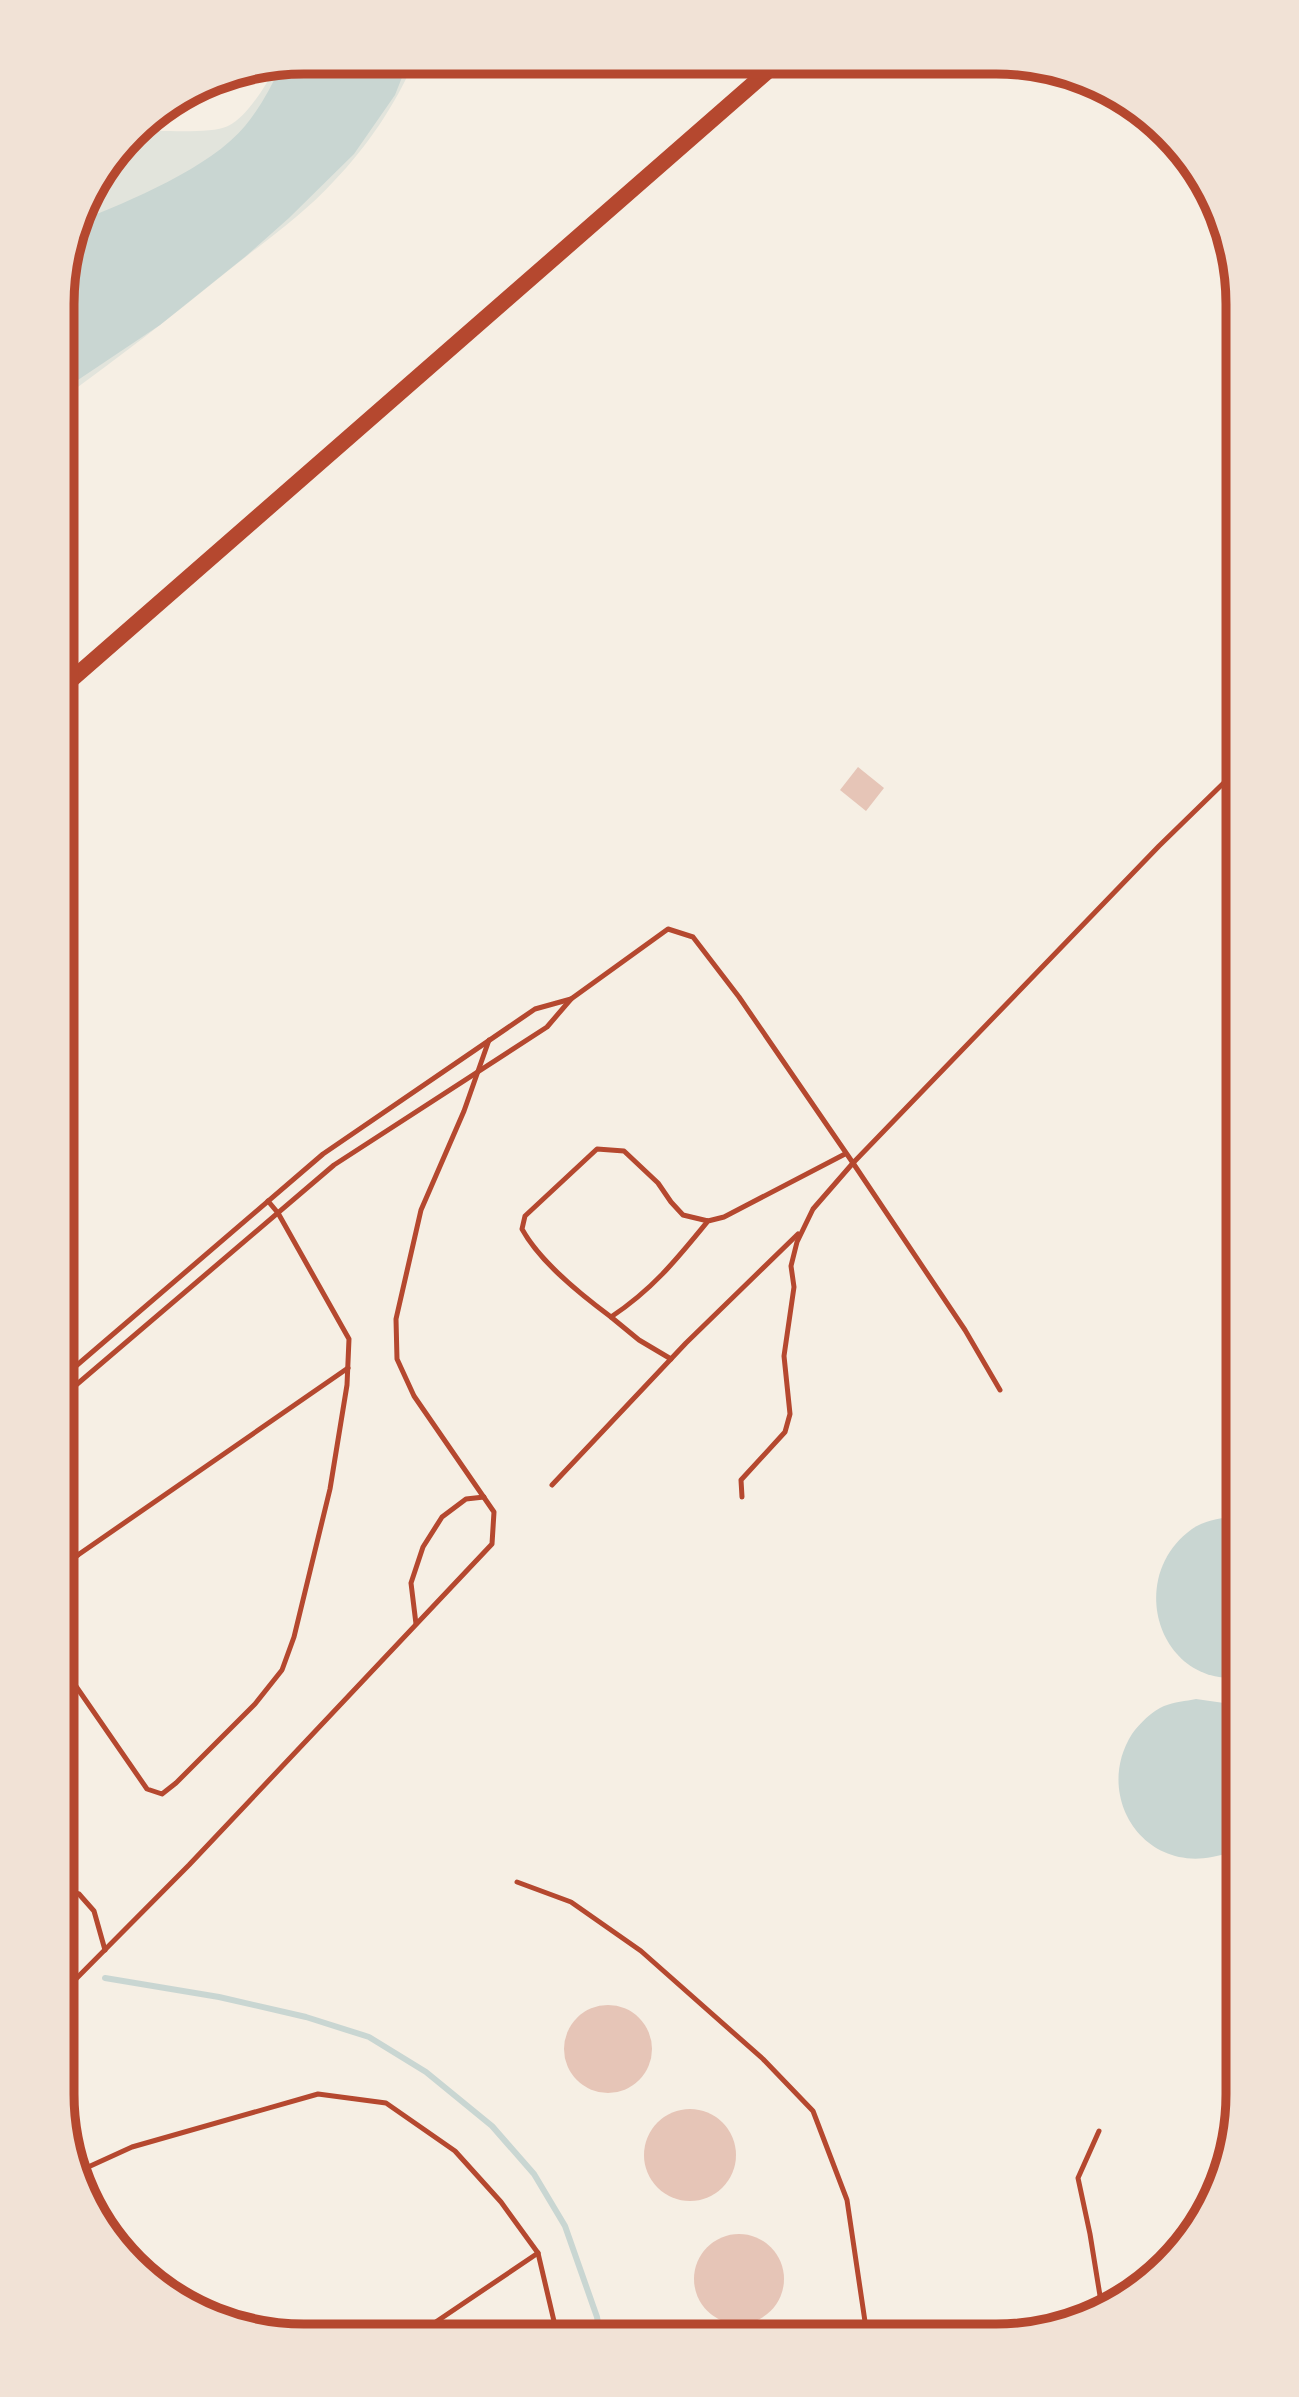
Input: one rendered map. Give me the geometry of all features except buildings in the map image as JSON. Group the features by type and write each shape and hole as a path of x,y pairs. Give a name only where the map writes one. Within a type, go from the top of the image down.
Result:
{"main road":[{"path":"74,677 765,74"}],"lane":[{"path":"742,1497 741,1480 785,1432 790,1414 784,1356 794,1287 791,1266 797,1242 813,1209 853,1163 1159,846 1226,781"},
{"path":"74,1387 334,1165 547,1027 571,999 668,929 693,937 739,996 965,1330 1000,1390"},
{"path":"74,1368 354,1130 536,1009 571,999"},
{"path":"74,1981 188,1865 492,1544 494,1512 414,1396 397,1359 396,1319 421,1210 480,1070 489,1040"},
{"path":"671,1359 639,1340 531,1247 522,1229 525,1216 597,1150 624,1151 658,1183 683,1215 708,1221 724,1217 845,1154"},
{"path":"74,1684 147,1790 162,1794 255,1704 282,1670 294,1637 330,1489 347,1385 349,1339 278,1213 268,1201"},
{"path":"611,1317 631,1304 666,1272 708,1221"},
{"path":"552,1485 671,1359 803,1229"},
{"path":"74,1558 348,1368"},
{"path":"416,1624 411,1583 423,1547 442,1517 466,1499 484,1497"},
{"path":"74,1550 78,1555"},
{"path":"517,1882 571,1902 641,1951 763,2059 813,2111 847,2200 865,2324"},
{"path":"74,1893 79,1894 94,1910 105,1950"},
{"path":"86,2168 132,2147 318,2094 386,2103 455,2151 501,2202 538,2253 555,2324"},
{"path":"1099,2130 1078,2178 1100,2298"},
{"path":"433,2324 538,2253"}],"shaded area":[{"path":"403,74 395,95 354,154 289,218 160,325 74,383 75,274 81,244 91,216 168,182 211,156 245,126 276,75"},
{"path":"408,74 379,125 358,154 322,194 184,306 74,390 75,274 81,244 104,189 121,164 151,132 220,129 242,116 271,76 274,75"},
{"path":"1225,1518 1225,1677 1209,1675 1187,1663 1170,1645 1160,1623 1156,1598 1160,1573 1172,1549 1192,1529"},
{"path":"1196,1699 1225,1704 1225,1854 1187,1858 1164,1852 1145,1840 1131,1823 1122,1803 1118,1780 1122,1757 1132,1734 1155,1711"}],"waterway":[{"path":"105,1978 219,1997 306,2017 369,2037 426,2072 492,2126 534,2174 565,2226 598,2324"}]}
